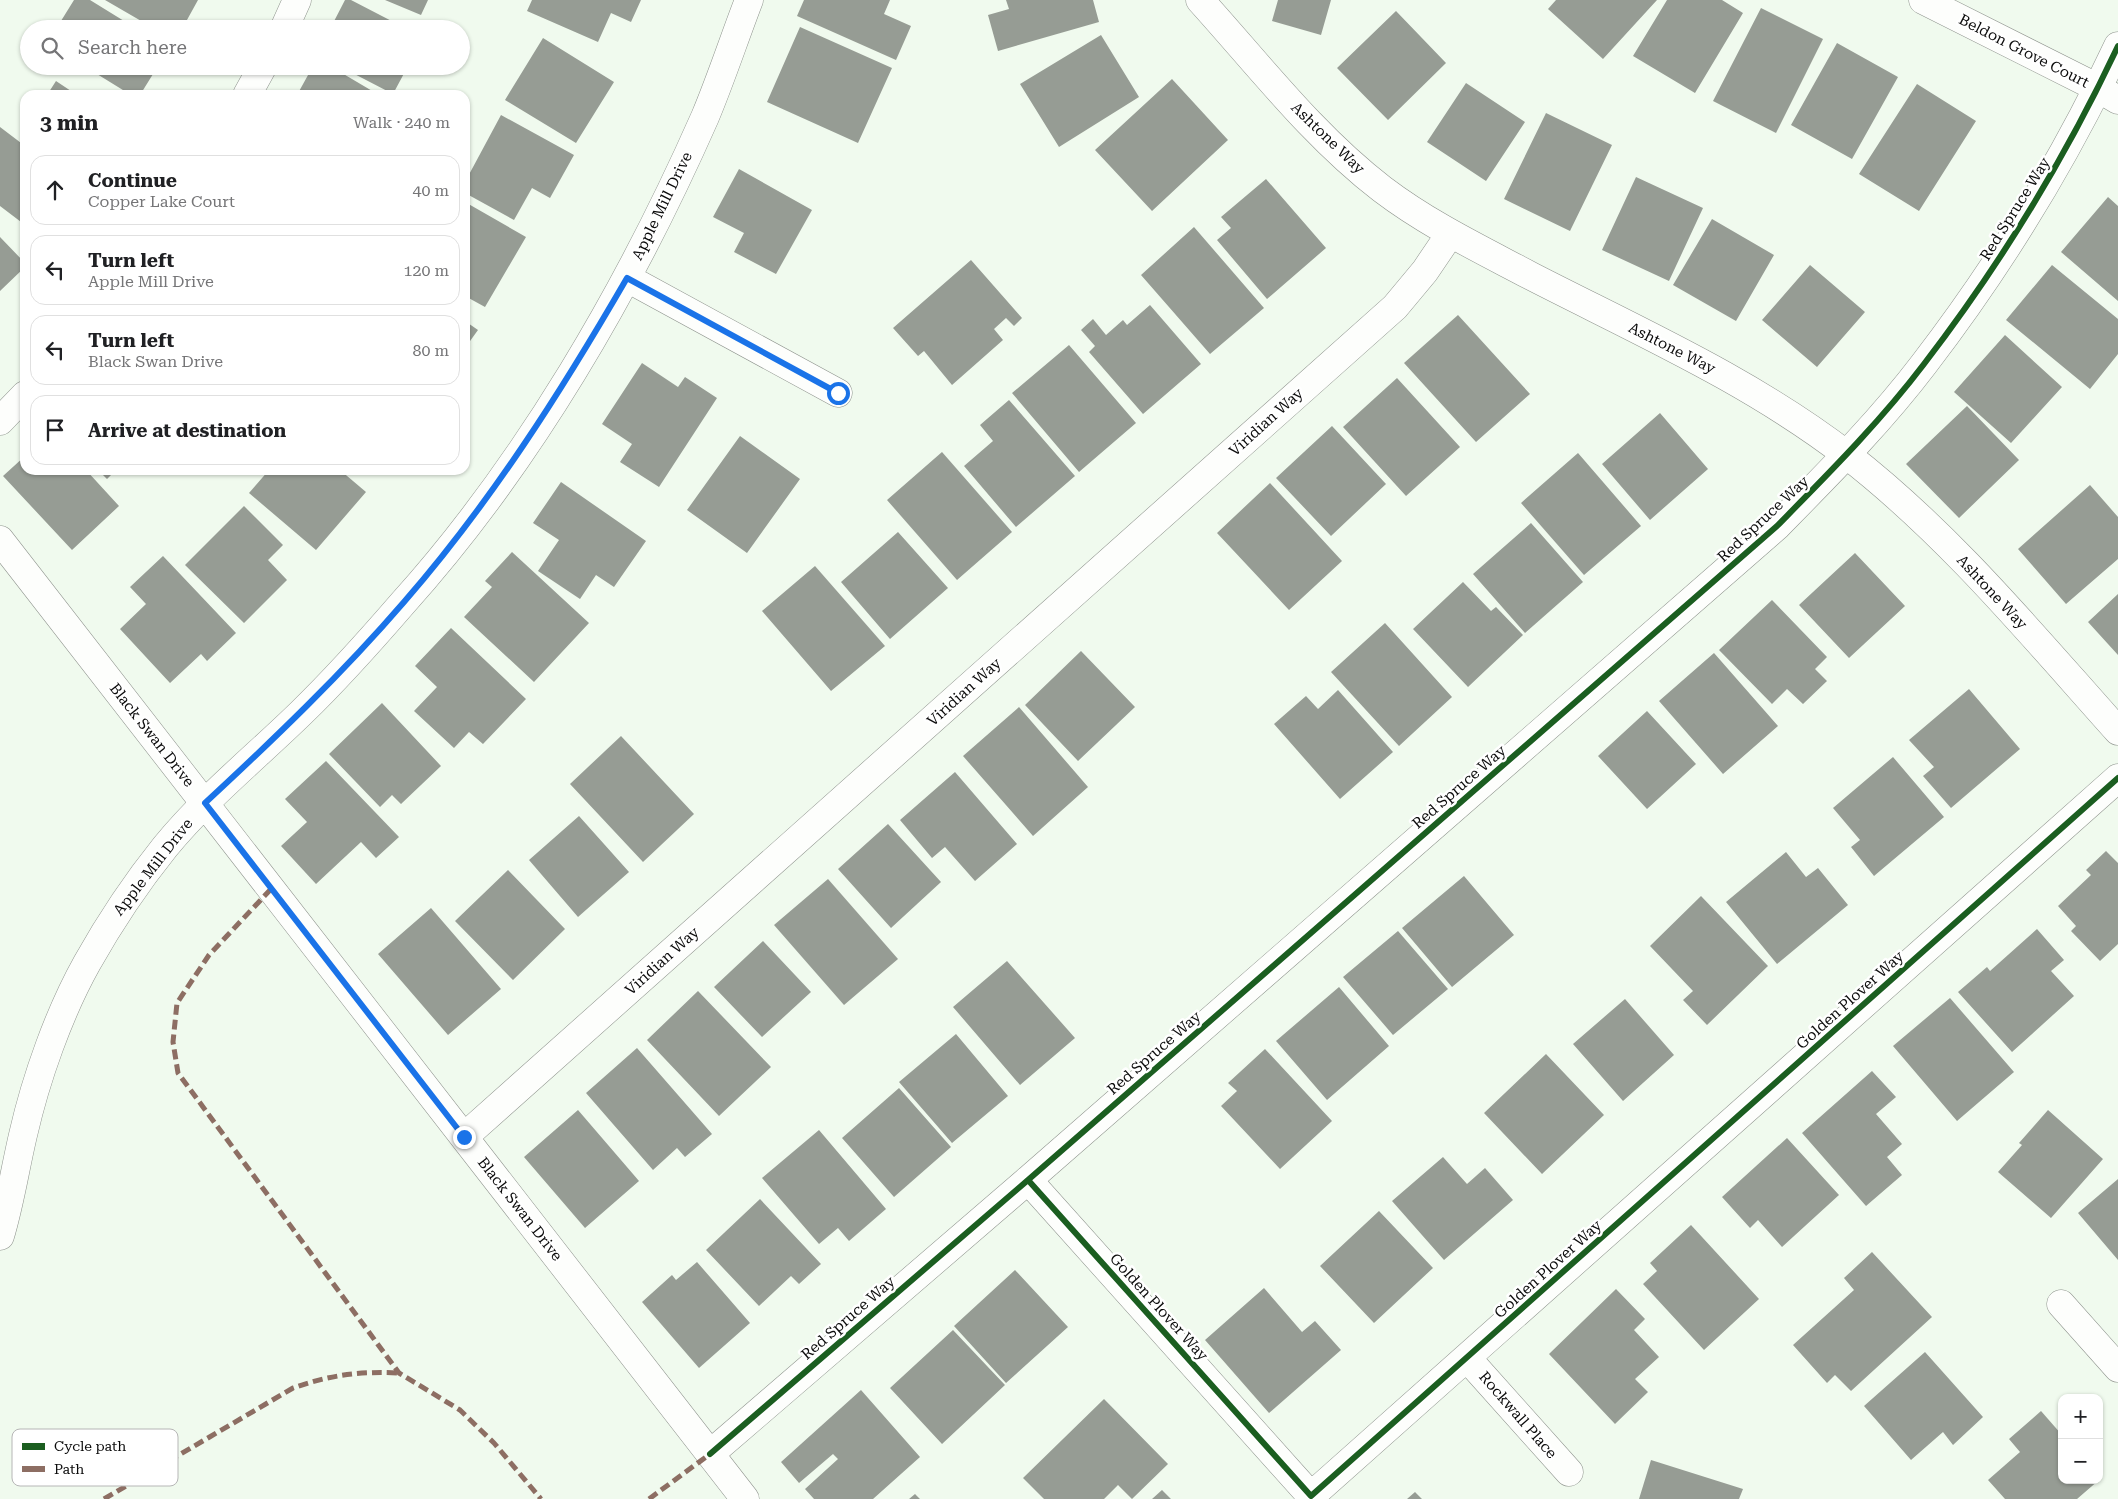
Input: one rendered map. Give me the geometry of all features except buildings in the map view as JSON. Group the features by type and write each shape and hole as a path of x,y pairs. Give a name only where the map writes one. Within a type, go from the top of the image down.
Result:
{"street":[{"path":"288,20 297,0"},
{"name":"Apple Mill Drive","path":"0,1236 24,1131 49,1047 84,967 114,917 165,846 205,803 304,710 404,602 466,526 530,438 578,363 627,278 705,116 749,0"},
{"name":"Ashtone Way","path":"1200,0 1320,134 1382,189 1450,234 1721,373 1847,455 1915,513 1993,592 2118,731"},
{"name":"Beldon Grove Court","path":"1923,0 2108,94"},
{"name":"Red Spruce Way","path":"710,1454 1028,1180 1777,526 1847,455 1923,365 2003,254 2060,161 2108,94 2118,46"},
{"path":"251,90 258,75"},
{"name":"Viridian Way","path":"464,1137 1395,307 1425,271 1450,234"},
{"path":"627,278 838,393"},
{"path":"0,421 20,400"},
{"name":"Black Swan Drive","path":"0,540 746,1499"},
{"name":"Golden Plover Way","path":"1028,1180 1311,1496 2118,778"},
{"path":"2061,1304 2118,1368"},
{"name":"Rockwall Place","path":"1467,1358 1569,1472"}],"marked path":[{"path":"271,889 209,955 177,1003 173,1042 178,1073 399,1373 460,1410 494,1443 541,1499"},
{"path":"178,1456 293,1388 345,1375 399,1373"},
{"path":"649,1499 710,1454"},
{"path":"104,1499 126,1486"}],"cycle path":[{"path":"710,1454 1028,1180 1777,526 1872,427 1952,327 2030,210 2076,129 2118,46"},
{"path":"1028,1180 1311,1496 2118,778"}],"route":[{"path":"464,1137 205,803 304,710 404,602 466,526 524,446 578,363 627,278 838,393"}]}
